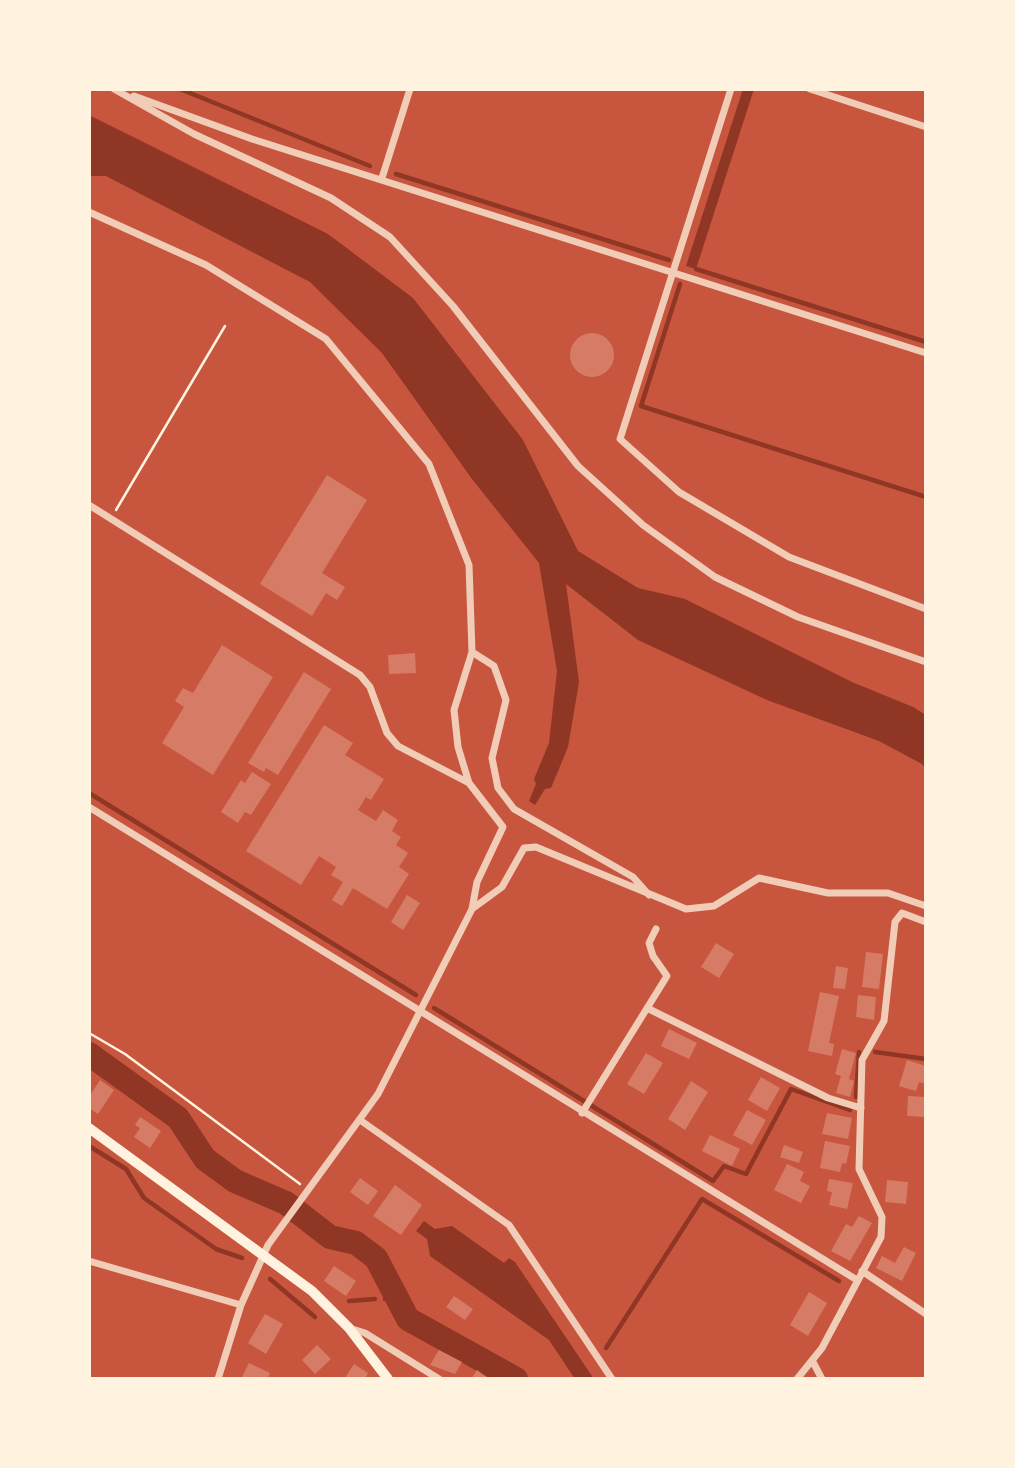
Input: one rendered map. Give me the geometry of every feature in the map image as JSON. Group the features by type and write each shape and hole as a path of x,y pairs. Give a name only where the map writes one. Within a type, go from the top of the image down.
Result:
{"main road":[{"path":"89,1128 312,1291 349,1328 381,1376"}],"street":[{"path":"382,178 411,89"},
{"path":"731,89 620,439 679,492 789,557 926,609"},
{"path":"810,89 926,127"},
{"path":"116,90 251,139 382,178 673,274 926,353"},
{"path":"116,90 194,134 331,198 390,237 453,306 578,466 643,525 715,577 798,617 926,662"},
{"path":"89,212 206,265 326,339 429,464 469,565 472,652 454,710 458,747 468,783 503,827 477,882 472,909 378,1094 268,1245 241,1305 218,1379"},
{"path":"89,505 360,675 370,687 387,733 398,746 468,783"},
{"path":"472,652 494,666 506,700 492,758 498,788 514,809 633,877 650,896"},
{"path":"89,807 857,1280"},
{"path":"472,909 502,887 524,848 536,847 687,909 714,906 758,878 828,893 888,893 926,906"},
{"path":"797,1379 813,1362 881,1237 882,1217 866,1190 859,1169 862,1060 884,1021 895,922 902,913 926,922"},
{"path":"582,1113 667,975 653,956 649,943 656,929"},
{"path":"647,1008 828,1098 861,1108"},
{"path":"360,1120 509,1225 612,1379"},
{"path":"89,1261 241,1305"},
{"path":"862,1271 926,1314"},
{"path":"349,1328 365,1333 439,1379"},
{"path":"813,1362 822,1379"}],"path":[{"path":"111,518 226,326"},
{"path":"89,1033 125,1054 308,1190"}],"shaded area":[{"path":"743,89 754,89 696,269 686,266"},
{"path":"89,115 328,234 413,298 523,440 578,551 638,588 685,599 852,682 926,715 926,769 922,764 879,741 767,700 638,640 566,584 579,682 568,747 551,788 545,789 535,805 529,801 536,784 534,779 549,743 557,671 539,563 472,479 382,353 310,282 106,176 89,176"},
{"path":"424,1221 435,1229 452,1226 504,1263 509,1258 515,1262 594,1379 575,1379 549,1340 430,1256 427,1239 416,1231"}],"building":[{"path":"592,333 607,340 614,355 607,370 592,377 577,370 570,355 577,340"},
{"path":"327,475 367,500 322,573 345,587 337,600 326,593 312,616 260,584"},
{"path":"222,645 273,677 213,775 162,743 184,707 175,701 183,688 193,693"},
{"path":"415,653 416,673 389,674 388,655"},
{"path":"304,672 331,689 278,775 266,768 264,772 248,763"},
{"path":"324,725 353,743 345,755 384,779 371,800 366,797 358,810 376,821 383,810 398,820 392,831 401,837 396,845 408,853 399,867 409,874 387,909 353,888 342,906 332,900 343,882 331,875 336,867 319,856 301,885 246,851"},
{"path":"252,772 271,784 251,815 245,812 238,823 221,812 241,780 245,783"},
{"path":"407,895 420,903 403,930 391,922"},
{"path":"716,943 734,954 719,978 701,967"},
{"path":"866,952 883,954 879,989 862,987"},
{"path":"836,966 848,968 845,989 833,988"},
{"path":"820,992 839,996 829,1043 834,1044 832,1056 808,1051"},
{"path":"858,995 876,997 874,1020 856,1017"},
{"path":"669,1029 697,1043 689,1059 661,1046"},
{"path":"842,1049 856,1053 849,1079 854,1081 850,1097 836,1093 841,1076 835,1074"},
{"path":"646,1053 663,1063 644,1094 627,1084"},
{"path":"907,1060 926,1066 926,1084 919,1082 916,1091 899,1086"},
{"path":"761,1077 780,1088 767,1111 748,1100"},
{"path":"100,1080 114,1090 98,1114 89,1108 89,1097"},
{"path":"691,1081 708,1092 685,1130 668,1119"},
{"path":"908,1096 926,1097 926,1117 907,1116"},
{"path":"747,1110 766,1120 752,1145 733,1135"},
{"path":"827,1113 852,1118 848,1139 822,1134"},
{"path":"140,1117 161,1131 150,1148 134,1137 140,1128 135,1125"},
{"path":"710,1135 740,1149 732,1166 702,1151"},
{"path":"825,1141 850,1146 846,1164 842,1163 840,1172 820,1168"},
{"path":"784,1145 803,1152 799,1163 780,1157"},
{"path":"787,1164 804,1172 800,1181 810,1186 801,1203 774,1190"},
{"path":"360,1178 378,1191 368,1205 350,1192"},
{"path":"829,1179 853,1183 847,1209 829,1205 832,1192 827,1191"},
{"path":"887,1180 908,1182 906,1204 885,1202"},
{"path":"395,1185 422,1205 401,1235 373,1216"},
{"path":"859,1216 872,1223 850,1261 831,1251 846,1224 852,1227"},
{"path":"904,1247 916,1253 902,1281 876,1268 882,1256 895,1263"},
{"path":"334,1266 356,1281 346,1296 324,1281"},
{"path":"809,1292 827,1303 808,1336 790,1325"},
{"path":"454,1296 473,1309 465,1320 446,1307"},
{"path":"265,1314 283,1324 266,1354 248,1343"},
{"path":"317,1345 331,1359 315,1374 302,1360"},
{"path":"439,1350 462,1362 455,1374 430,1365"},
{"path":"249,1363 270,1373 267,1379 241,1379"},
{"path":"354,1364 368,1373 365,1379 345,1378"},
{"path":"477,1370 489,1379 471,1379"}],"waterway":[{"path":"180,89 370,166"},
{"path":"396,174 669,260"},
{"path":"696,269 926,342"},
{"path":"680,284 641,406 926,497"},
{"path":"89,793 416,995"},
{"path":"434,1008 713,1181 724,1166 746,1174 791,1089 850,1110"},
{"path":"856,1097 859,1052"},
{"path":"875,1052 926,1059"},
{"path":"89,1054 178,1118 205,1159 235,1181 286,1203 330,1237 356,1243 376,1258 408,1319 516,1379"},
{"path":"89,1146 126,1169 144,1198 216,1249 242,1258"},
{"path":"606,1348 702,1199 839,1281"},
{"path":"270,1279 315,1317"},
{"path":"385,1299 396,1298"},
{"path":"349,1301 375,1299"}]}
